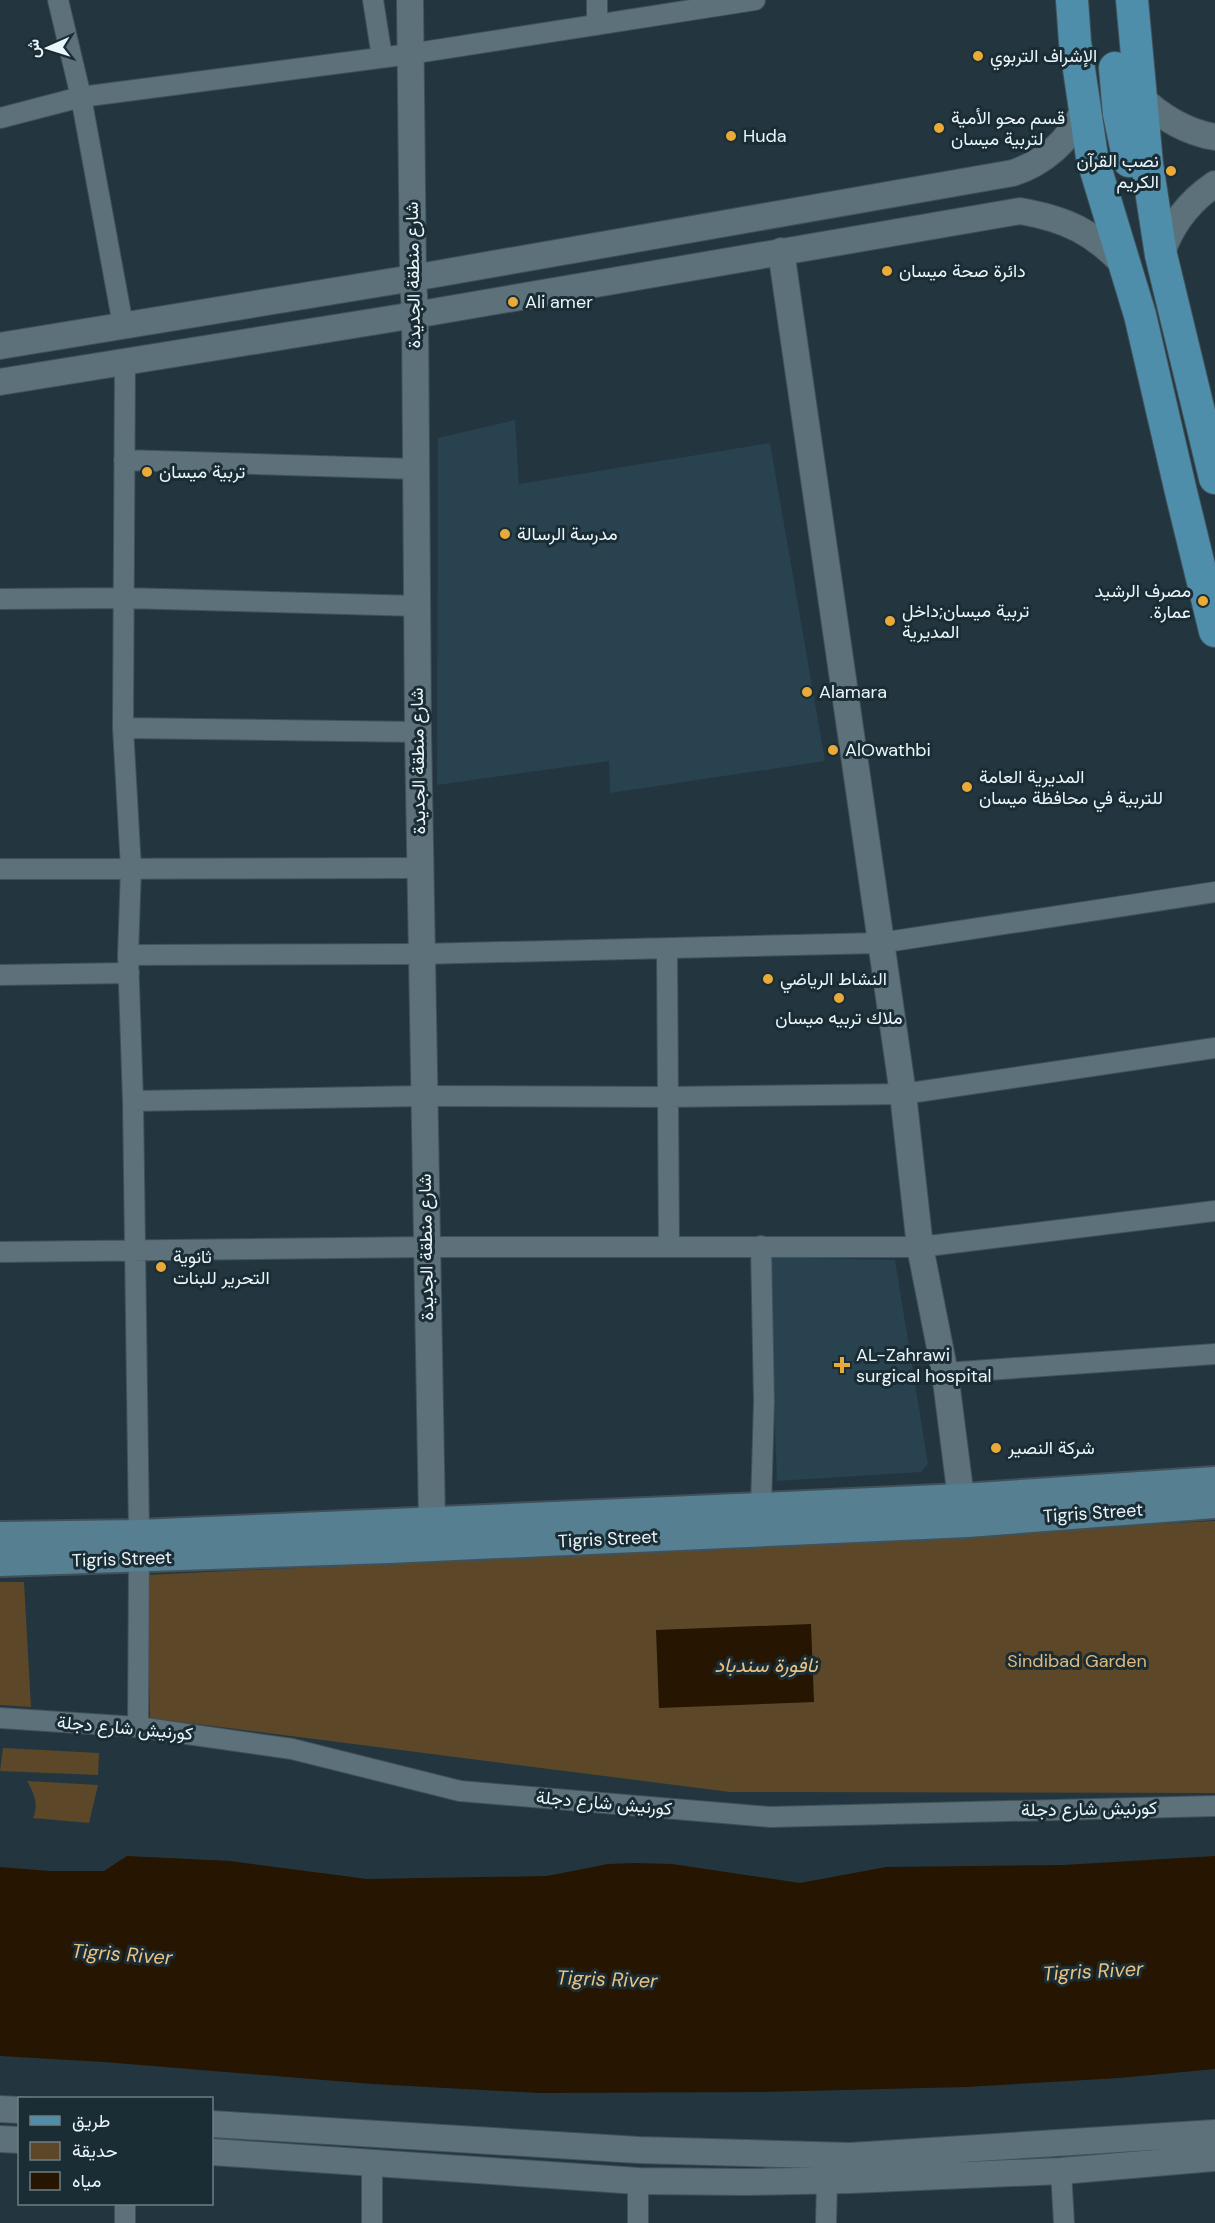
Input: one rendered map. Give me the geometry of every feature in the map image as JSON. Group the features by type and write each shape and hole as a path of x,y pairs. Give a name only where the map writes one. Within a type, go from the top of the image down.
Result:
{"main road":[{"path":"1072,0 1155,222 1215,480"},
{"path":"1092,0 1110,101"},
{"path":"1110,0 1110,101 1106,149 1121,218 1127,268 1215,631"},
{"path":"1110,101 1132,0"},
{"name":"Tigris Street","path":"0,1562 139,1546 432,1521 761,1508 964,1511 1215,1481"},
{"name":"Tigris Street","path":"0,1536 139,1546 964,1511 1215,1504"}],"street":[{"path":"58,0 81,97 123,325"},
{"path":"373,0 382,57"},
{"name":"شارع منطقة الجديدة","path":"410,0 413,278 416,315 415,469 421,954 432,1521"},
{"path":"597,0 597,24"},
{"path":"0,118 81,97 410,54 755,0"},
{"path":"0,346 413,278 1013,173 1039,162 1110,101 1163,117 1198,133 1215,137"},
{"path":"1013,173 1020,211"},
{"path":"1161,255 1172,227 1181,214 1215,184"},
{"path":"0,382 416,315 1020,211 1045,215 1076,227 1104,244 1127,268"},
{"path":"781,251 879,943 903,1094 920,1246 945,1372 964,1511"},
{"path":"126,361 123,728 131,868 129,964 139,1546 138,1727"},
{"path":"124,460 415,469"},
{"path":"1181,492 1215,480"},
{"path":"0,599 124,598 417,606"},
{"path":"123,728 418,732"},
{"path":"0,869 420,868"},
{"path":"0,975 129,964 421,954 667,950 879,943 1215,892"},
{"path":"667,950 666,1097 669,1246"},
{"path":"133,1101 424,1096 666,1097 903,1094 1215,1048"},
{"path":"0,1252 426,1247 920,1246 1215,1211"},
{"path":"761,1246 764,1401 761,1508"},
{"path":"945,1372 1215,1354"},
{"name":"كورنيش شارع دجلة","path":"0,1718 138,1727 292,1749 460,1791 770,1817 1215,1806"},
{"path":"0,2109 18,2110"},
{"path":"213,2124 639,2150 850,2156 1215,2133"},
{"path":"0,2139 18,2140"},
{"path":"213,2152 638,2181 746,2182 827,2181 1061,2171 1215,2158"},
{"path":"372,2163 372,2223"},
{"path":"1061,2171 1064,2223"},
{"path":"638,2181 638,2223"},
{"path":"826,2223 827,2181"},
{"path":"125,2205 125,2223"}],"shaded area":[{"path":"515,420 519,484 770,443 825,761 610,793 609,761 437,785 438,438"},
{"name":"AL-Zahrawi surgical hospital","path":"768,1257 895,1260 928,1464 921,1472 777,1481"}],"green space":[{"name":"Sindibad Garden","path":"1215,1521 1215,1793 730,1792 150,1718 146,1575 745,1547"},
{"path":"0,1582 24,1582 31,1707 0,1705"},
{"path":"3,1748 99,1753 98,1775 0,1771"},
{"path":"27,1781 98,1785 89,1823 33,1818 36,1808 35,1799"}],"water":[{"name":"نافورة سندباد","path":"811,1624 814,1702 659,1708 656,1630"},
{"name":"Tigris River","path":"127,1856 230,1861 367,1879 547,1876 608,1864 672,1864 800,1883 886,1867 1063,1865 1215,1856 1215,2069 1119,2078 966,2087 763,2092 540,2093 372,2084 104,2062 0,2056 0,1867 50,1871 104,1871"}],"place":[{"name":"الإشراف التربوي","path":"978,56"},
{"name":"قسم محو الأمية لتربية ميسان","path":"939,128"},
{"name":"Huda","path":"731,136"},
{"name":"نصب القرآن الكريم","path":"1171,171"},
{"name":"دائرة صحة ميسان","path":"887,271"},
{"name":"Ali amer","path":"513,302"},
{"name":"تربية ميسان","path":"147,472"},
{"name":"مدرسة الرسالة","path":"505,534"},
{"name":"مصرف الرشيد .عمارة","path":"1203,601"},
{"name":"تربية ميسان;داخل المديرية","path":"890,621"},
{"name":"Alamara","path":"807,692"},
{"name":"AlOwathbi","path":"833,750"},
{"name":"المديرية العامة للتربية في محافظة ميسان","path":"967,787"},
{"name":"النشاط الرياضي","path":"768,979"},
{"name":"ملاك تربيه ميسان","path":"839,998"},
{"name":"ثانوية التحرير للبنات","path":"161,1267"},
{"name":"AL-Zahrawi surgical hospital","path":"842,1365"},
{"name":"شركة النصير","path":"996,1448"}]}
